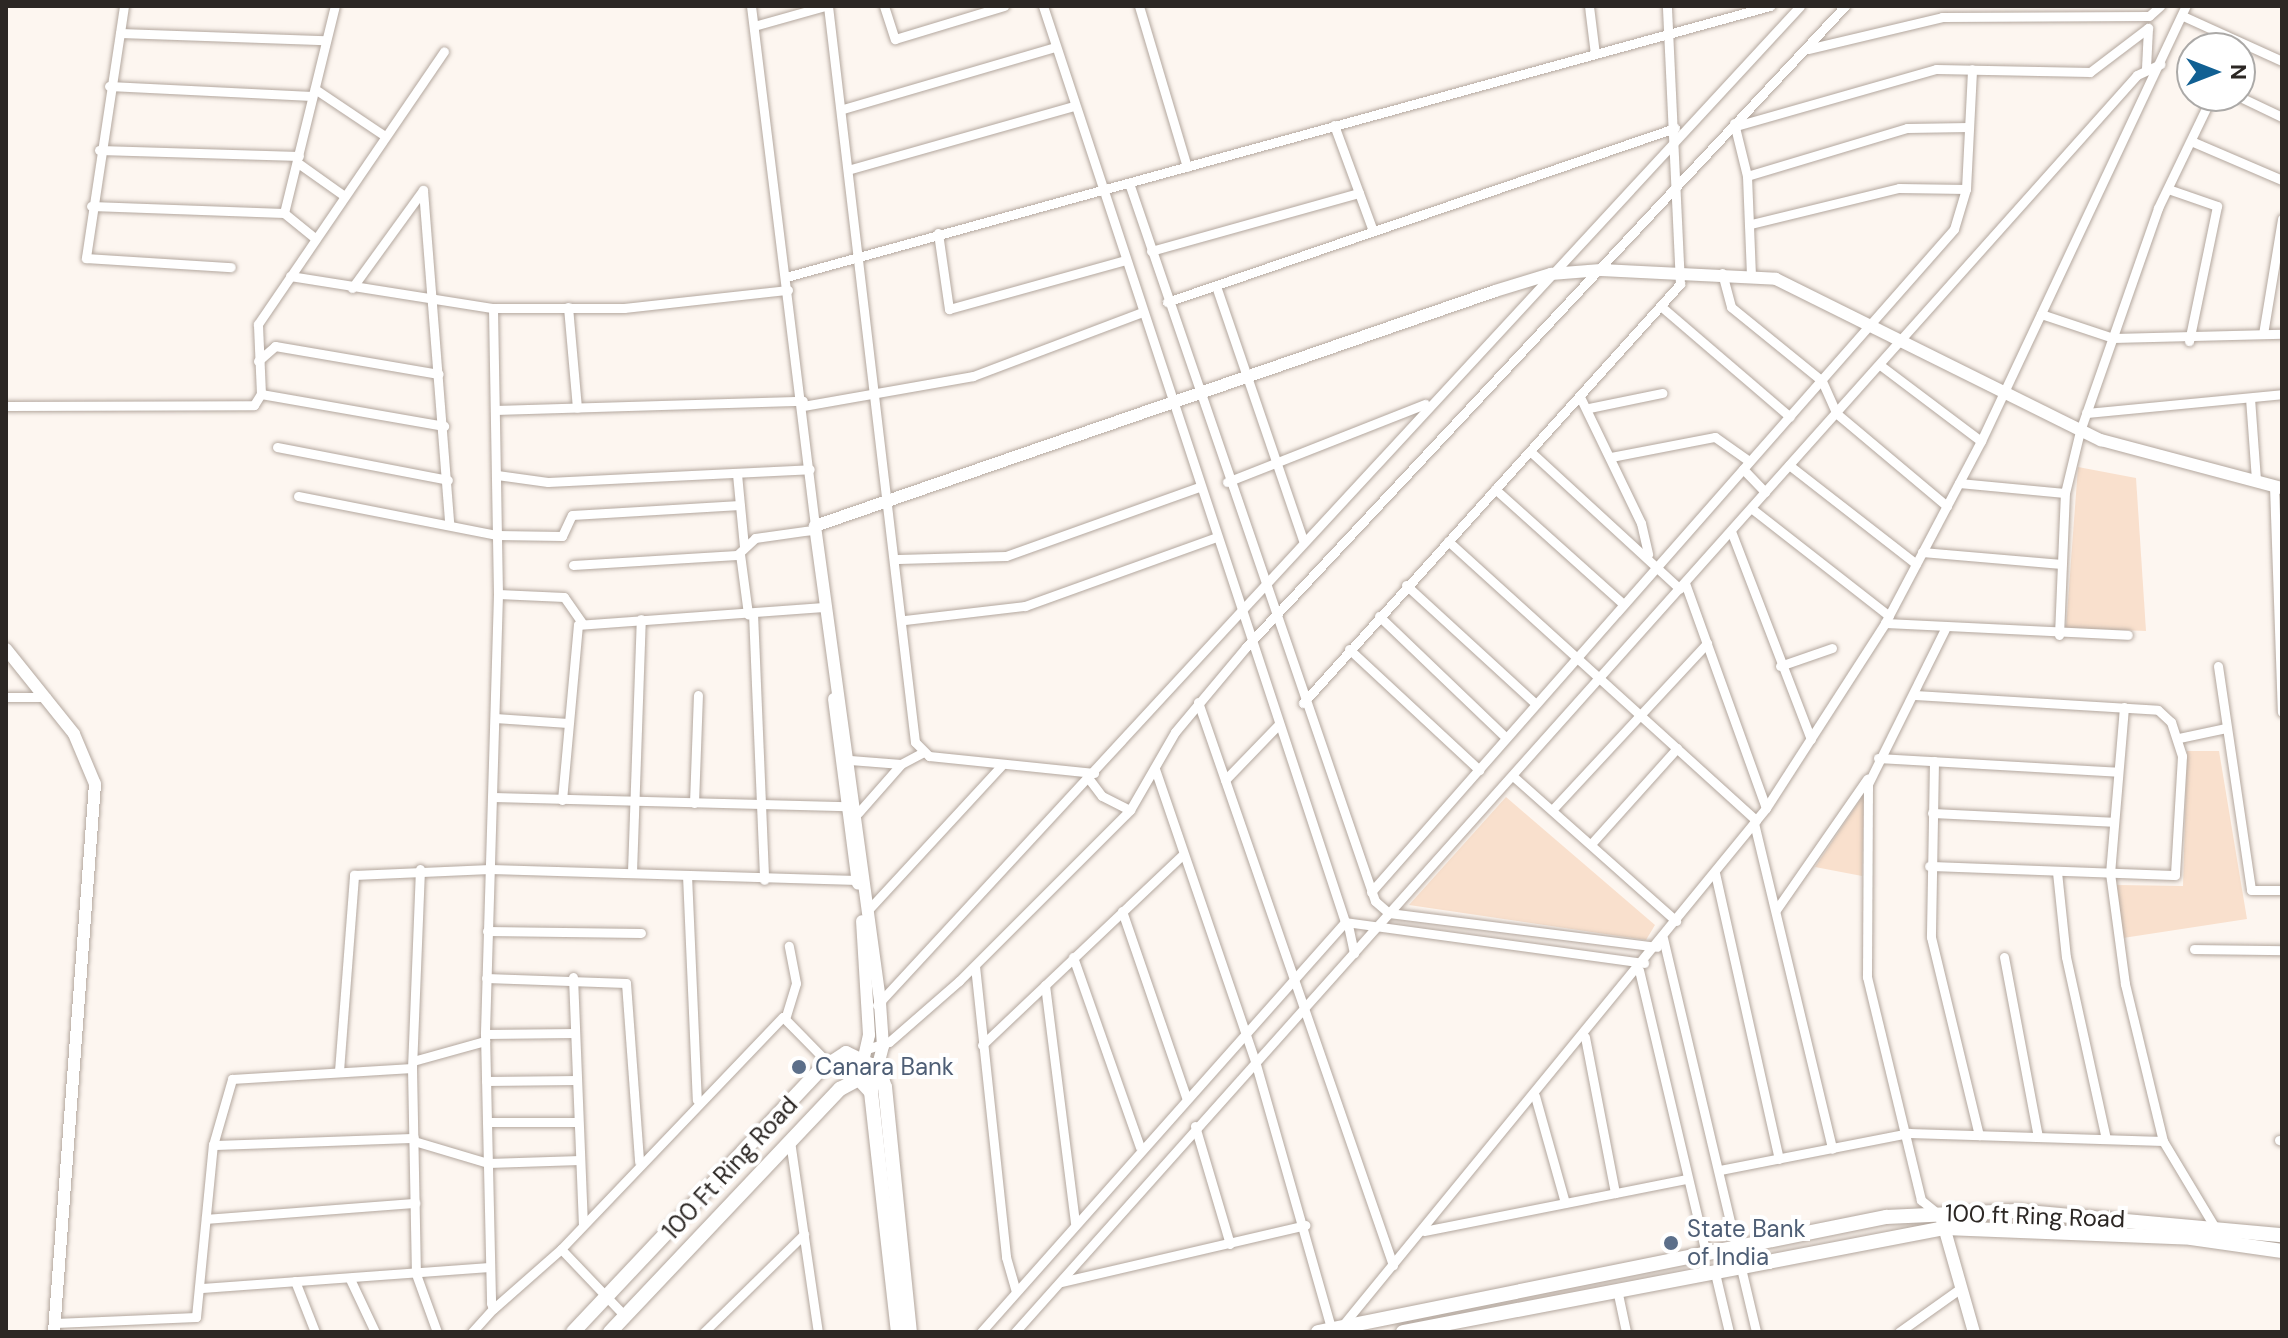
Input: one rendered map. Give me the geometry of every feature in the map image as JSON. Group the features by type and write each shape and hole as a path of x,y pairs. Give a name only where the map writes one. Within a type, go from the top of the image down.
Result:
{"main road":[{"path":"814,528 1247,375 1551,274 1601,270 1684,269 1776,279 1876,324 2001,396 2080,431 2278,487"},
{"path":"814,528 822,607 869,909 880,1003 883,1046 871,1092 898,1332"},
{"path":"814,528 850,760 868,1011 866,1053 859,1079 871,1092"},
{"path":"6,649 46,697 88,761 96,838 54,1328"},
{"path":"828,1063 846,1053 866,1053"},
{"path":"866,1053 879,1069 910,1332"},
{"name":"100 Ft Ring Road","path":"573,1332 828,1063"},
{"name":"100 Ft Ring Road","path":"617,1325 840,1089 859,1079"},
{"path":"1937,1213 1945,1228 1974,1332"},
{"name":"100 ft Ring Road","path":"1330,1330 1736,1248 1937,1213 2217,1234 2282,1235"},
{"name":"100 Ft Ring Road","path":"1403,1332 1618,1294 1945,1228 2217,1234 2282,1251"}],"street":[{"path":"124,6 91,206 89,261 231,267"},
{"path":"284,213 335,6"},
{"path":"573,565 742,550 755,538 814,528 803,404 751,6"},
{"path":"754,26 827,6 862,252 922,753"},
{"path":"884,6 895,39 1004,6"},
{"path":"1043,6 1168,403 1217,537 1354,953"},
{"path":"1139,6 1187,167"},
{"path":"1589,6 1595,54"},
{"path":"1303,703 1406,585 1663,308 1684,269 1667,6"},
{"path":"786,277 862,252 1129,183 1770,6"},
{"path":"868,1011 880,1003 1092,776 1428,403 1551,274 1675,133 1800,6"},
{"path":"866,1053 883,1046 975,966 1130,810 1198,702 1252,641 1845,6"},
{"path":"1808,49 1942,17 2149,16 2160,6"},
{"path":"1330,1330 1423,1231 1585,1037 1766,808 1887,620 1947,506 1981,441 2184,11 2217,32"},
{"path":"2146,68 2149,16"},
{"path":"1735,125 1930,70 2090,72 2148,28"},
{"path":"120,33 325,40"},
{"path":"843,109 1055,47"},
{"path":"261,394 258,324 444,51"},
{"path":"2256,52 2282,61"},
{"path":"1015,1332 1195,1126 1514,777 2146,68 2161,64"},
{"path":"1371,892 1622,603 1876,324 1954,229 1966,189 1972,69"},
{"path":"109,86 313,93 385,136"},
{"path":"2256,105 2282,117"},
{"path":"851,169 1073,106"},
{"path":"2059,635 2065,493 2080,431 2168,189 2205,112"},
{"path":"1334,125 1373,231"},
{"path":"1735,125 1747,176 1751,276"},
{"path":"1747,176 1907,128 1969,127"},
{"path":"1167,302 1675,133"},
{"path":"2191,141 2282,180"},
{"path":"99,150 298,160 343,195"},
{"path":"1129,183 1262,585 1371,892 1389,913 1660,942"},
{"path":"1751,224 1899,188 1966,189"},
{"path":"2168,189 2217,206 2189,341"},
{"path":"352,288 423,190 444,426 449,522"},
{"path":"1151,251 1359,193"},
{"path":"91,206 284,213 315,238"},
{"path":"2263,334 2282,219"},
{"path":"938,233 949,309 1122,261"},
{"path":"1722,273 1723,299 1822,381 1836,413 1947,506"},
{"path":"290,276 433,303 493,308 624,308 788,290"},
{"path":"1216,286 1303,540"},
{"path":"568,307 577,408"},
{"path":"493,308 498,594 485,1037 489,1267 493,1309"},
{"path":"1663,308 1790,417"},
{"path":"495,410 803,404 878,398 995,370 1140,313"},
{"path":"2041,314 2113,338 2189,341 2282,334"},
{"path":"258,361 275,346 439,374"},
{"path":"1880,365 1981,441"},
{"path":"1589,408 1662,393"},
{"path":"6,406 242,408 261,394 444,426"},
{"path":"2086,413 2282,394"},
{"path":"2250,398 2256,480"},
{"path":"1581,399 1589,408 1611,457 1648,554"},
{"path":"1227,482 1428,403"},
{"path":"1611,457 1715,437 1746,465 1765,492"},
{"path":"277,447 448,480"},
{"path":"1531,452 1683,586 1707,643 1766,808"},
{"path":"1789,465 1916,564"},
{"path":"497,475 548,482 810,469"},
{"path":"737,474 750,613 757,804 764,880"},
{"path":"1959,483 2065,493"},
{"path":"898,559 1006,556 1199,487"},
{"path":"2278,487 2282,712"},
{"path":"1495,489 1622,603"},
{"path":"298,496 449,522 497,535 562,536 572,515 740,505"},
{"path":"1751,508 1887,620 1945,629 2128,635"},
{"path":"1731,531 1780,666 1811,739"},
{"path":"905,620 1025,606 1217,537"},
{"path":"1448,541 1640,713 1755,822 1832,1149"},
{"path":"1922,552 2061,564"},
{"path":"1406,585 1535,703"},
{"path":"498,594 564,597 582,623"},
{"path":"562,800 574,633 582,623 822,607"},
{"path":"1379,616 1506,738"},
{"path":"632,872 641,619"},
{"path":"1776,910 1869,776 1915,695 1945,629"},
{"path":"1552,810 1707,643"},
{"path":"1780,666 1832,648"},
{"path":"1349,649 1479,770"},
{"path":"2218,666 2251,890 2282,890"},
{"path":"694,803 698,695"},
{"path":"1915,695 2162,712 2179,738 2177,871 2057,872 1929,866"},
{"path":"6,697 46,697"},
{"path":"1198,702 1393,1265"},
{"path":"2124,707 2110,873 2125,984 2163,1141 2217,1234"},
{"path":"495,718 568,723"},
{"path":"1225,780 1279,724"},
{"path":"2179,738 2226,728"},
{"path":"1591,844 1677,748"},
{"path":"493,797 757,804 852,810 901,764 922,753 1092,776"},
{"path":"1878,758 2118,772"},
{"path":"850,760 901,764"},
{"path":"1934,761 1929,866 1931,937 1979,1135"},
{"path":"869,909 1001,766"},
{"path":"1155,769 1255,1061 1305,1225 1330,1330"},
{"path":"1092,776 1102,796 1130,810"},
{"path":"1869,776 1867,977 1909,1133 1921,1200 1937,1213"},
{"path":"1514,777 1676,921"},
{"path":"1932,813 2113,822"},
{"path":"982,1045 1182,855"},
{"path":"420,869 413,1065 416,1274 437,1332"},
{"path":"339,1071 348,879 420,869 490,869 632,872 764,880 857,880"},
{"path":"2057,872 2066,957 2106,1139"},
{"path":"1715,873 1779,1159"},
{"path":"687,875 697,1100"},
{"path":"1122,911 1186,1097"},
{"path":"1346,924 1641,967"},
{"path":"981,1332 1140,1147 1346,924"},
{"path":"487,931 641,933"},
{"path":"1660,942 1720,1170 1756,1332"},
{"path":"472,1332 493,1309 561,1249 697,1100 786,1016 796,983 789,946"},
{"path":"2194,949 2282,950"},
{"path":"1073,957 1140,1147"},
{"path":"2004,957 2038,1137"},
{"path":"975,966 982,1045 1016,1292"},
{"path":"1641,967 1706,1254"},
{"path":"573,977 583,1224"},
{"path":"486,978 619,979 627,986 639,1162"},
{"path":"1045,985 1075,1223"},
{"path":"786,1016 828,1063"},
{"path":"54,1328 192,1319 202,1288 213,1145 232,1079 413,1065 485,1037 575,1033"},
{"path":"1585,1037 1615,1193"},
{"path":"486,1081 577,1080"},
{"path":"1535,1096 1565,1203"},
{"path":"487,1122 578,1122"},
{"path":"1195,1126 1230,1244"},
{"path":"1720,1170 1909,1133 2163,1141"},
{"path":"213,1145 414,1139 488,1163 580,1160"},
{"path":"790,1141 818,1332"},
{"path":"1423,1231 1687,1179"},
{"path":"206,1219 415,1203"},
{"path":"1436,1215 1452,1226"},
{"path":"1061,1282 1305,1225"},
{"path":"704,1332 804,1234"},
{"path":"561,1249 606,1296 617,1325"},
{"path":"202,1288 489,1267"},
{"path":"1715,1273 1729,1332"},
{"path":"350,1279 375,1332"},
{"path":"295,1281 315,1332"},
{"path":"1899,1332 1961,1288"},
{"path":"1618,1294 1626,1332"}],"shaded area":[{"path":"2078,467 2136,478 2146,631 2066,628"},
{"path":"2187,751 2219,751 2247,919 2123,938 2117,885 2183,886"},
{"path":"1864,794 1862,876 1815,867"},
{"path":"1506,797 1655,925 1646,940 1409,905"}],"place":[{"name":"Canara Bank","path":"799,1067"},
{"name":"State Bank of India","path":"1671,1243"}]}
